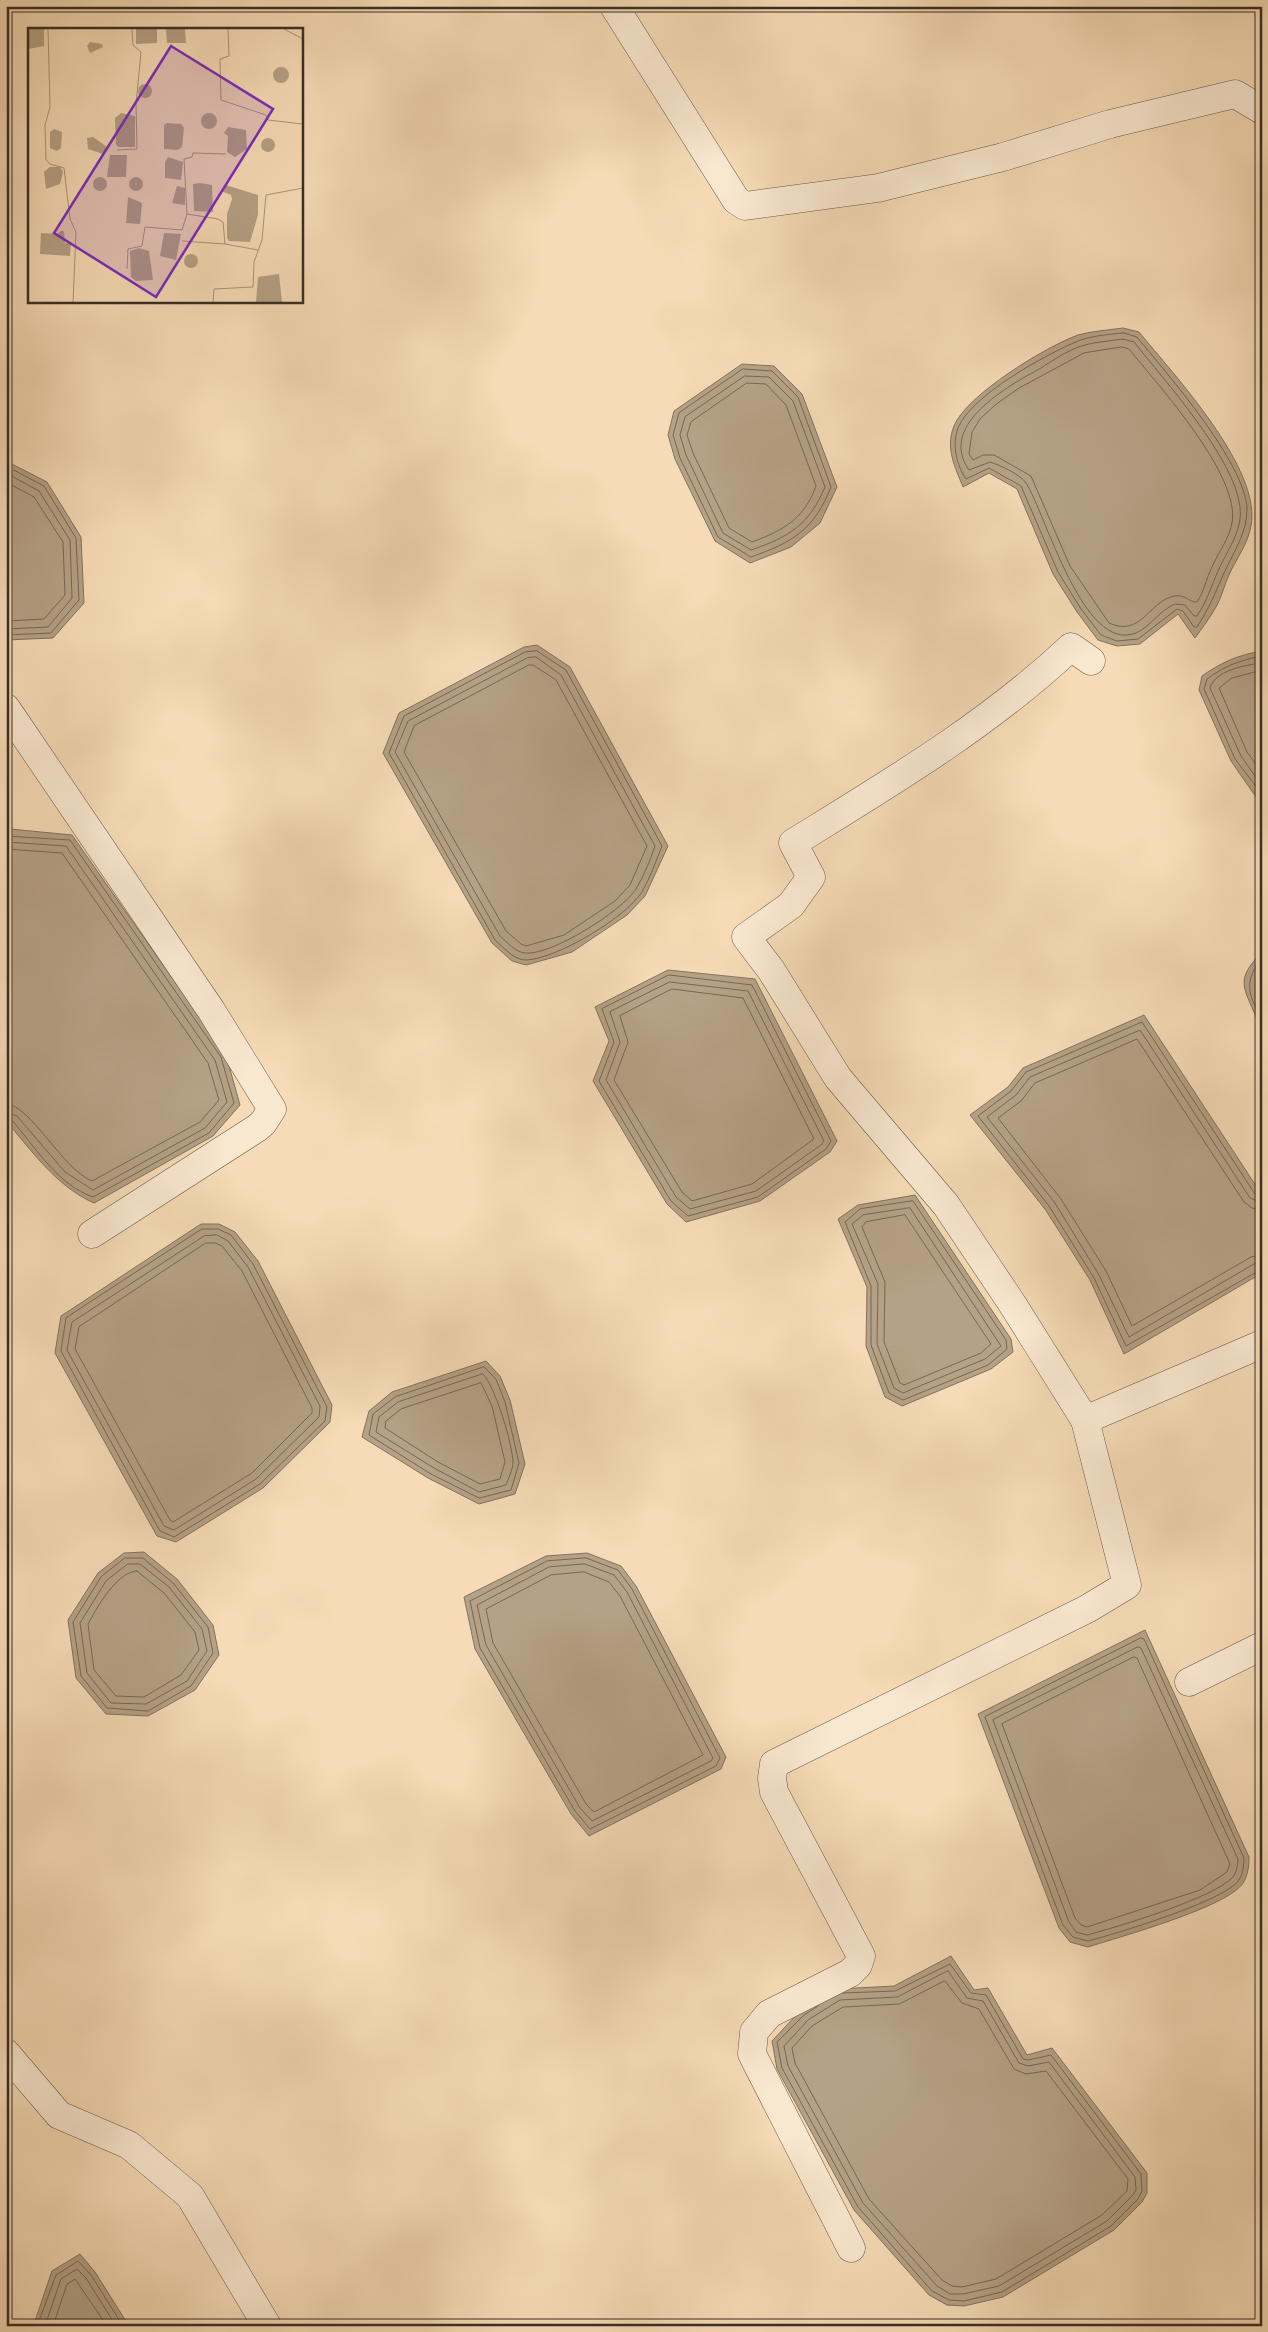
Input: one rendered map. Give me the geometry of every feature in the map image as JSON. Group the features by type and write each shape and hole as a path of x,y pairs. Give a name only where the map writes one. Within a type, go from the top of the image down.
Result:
{"street":[{"path":"614,6 736,200 745,206 878,188 1003,157 1110,124 1235,94 1262,110"},
{"path":"851,2248 752,2054 754,2032 769,2014 850,1973 858,1965 861,1956 774,1792 772,1778 774,1764 1087,1609 1126,1584 1085,1420 1013,1304 946,1205 838,1078 771,970 746,937 791,905 811,877 793,843 937,753 1035,681 1071,647 1092,662"},
{"path":"6,708 211,1010 272,1108 263,1123 257,1128 92,1234"},
{"path":"1085,1420 1262,1344"},
{"path":"1189,1682 1262,1646"},
{"path":"6,2053 60,2115 128,2145 190,2196 266,2326"}],"water":[{"path":"1123,328 1139,332 1193,397 1230,451 1243,478 1251,503 1251,526 1247,539 1227,579 1218,603 1195,638 1178,614 1140,644 1117,646 1098,640 1077,612 1053,574 1017,489 989,473 963,487 952,457 950,442 954,426 974,400 990,386 1028,360 1064,341 1078,335"},
{"path":"742,364 774,366 802,394 837,487 820,523 791,547 750,563 715,541 675,459 668,435 674,411"},
{"path":"6,461 47,482 81,537 84,603 53,638 6,640"},
{"path":"537,645 570,667 668,846 645,896 627,915 572,952 526,965 512,961 492,943 383,753 399,713 524,647"},
{"path":"1262,651 1262,799 1256,797 1231,761 1199,690 1202,676 1209,671 1238,657"},
{"path":"10,829 72,835 226,1055 240,1105 213,1136 94,1203 80,1196 57,1178 6,1121 6,832"},
{"path":"1262,952 1262,1021 1257,1019 1244,984 1248,970"},
{"path":"668,970 755,979 837,1141 830,1152 760,1201 686,1222 667,1204 593,1081 609,1041 595,1007"},
{"path":"1144,1015 1262,1195 1262,1273 1124,1354 1090,1280 1045,1209 970,1115 1008,1087 1023,1068"},
{"path":"915,1195 1011,1339 1013,1352 991,1369 902,1406 885,1397 866,1346 867,1287 838,1219 858,1205"},
{"path":"201,1224 219,1224 235,1232 258,1261 332,1405 330,1422 263,1488 176,1542 157,1536 55,1353 61,1316"},
{"path":"486,1361 500,1376 510,1400 525,1464 515,1494 479,1504 428,1478 362,1437 369,1411 392,1392"},
{"path":"144,1552 177,1579 213,1625 219,1655 195,1690 148,1716 106,1714 76,1678 68,1620 98,1573 124,1553"},
{"path":"587,1553 621,1566 636,1586 726,1757 721,1769 589,1836 571,1814 475,1649 464,1597 546,1556"},
{"path":"1145,1630 1249,1857 1248,1870 1243,1883 1217,1902 1147,1929 1088,1947 1070,1942 1059,1928 978,1714"},
{"path":"951,1956 974,1990 988,1988 1027,2055 1052,2048 1147,2173 1147,2193 1142,2202 1114,2230 1003,2297 964,2306 947,2305 929,2295 854,2210 777,2069 772,2041 800,2011 837,1989 894,1986"},
{"path":"80,2254 95,2272 129,2326 21,2326 35,2321 52,2271"}]}
